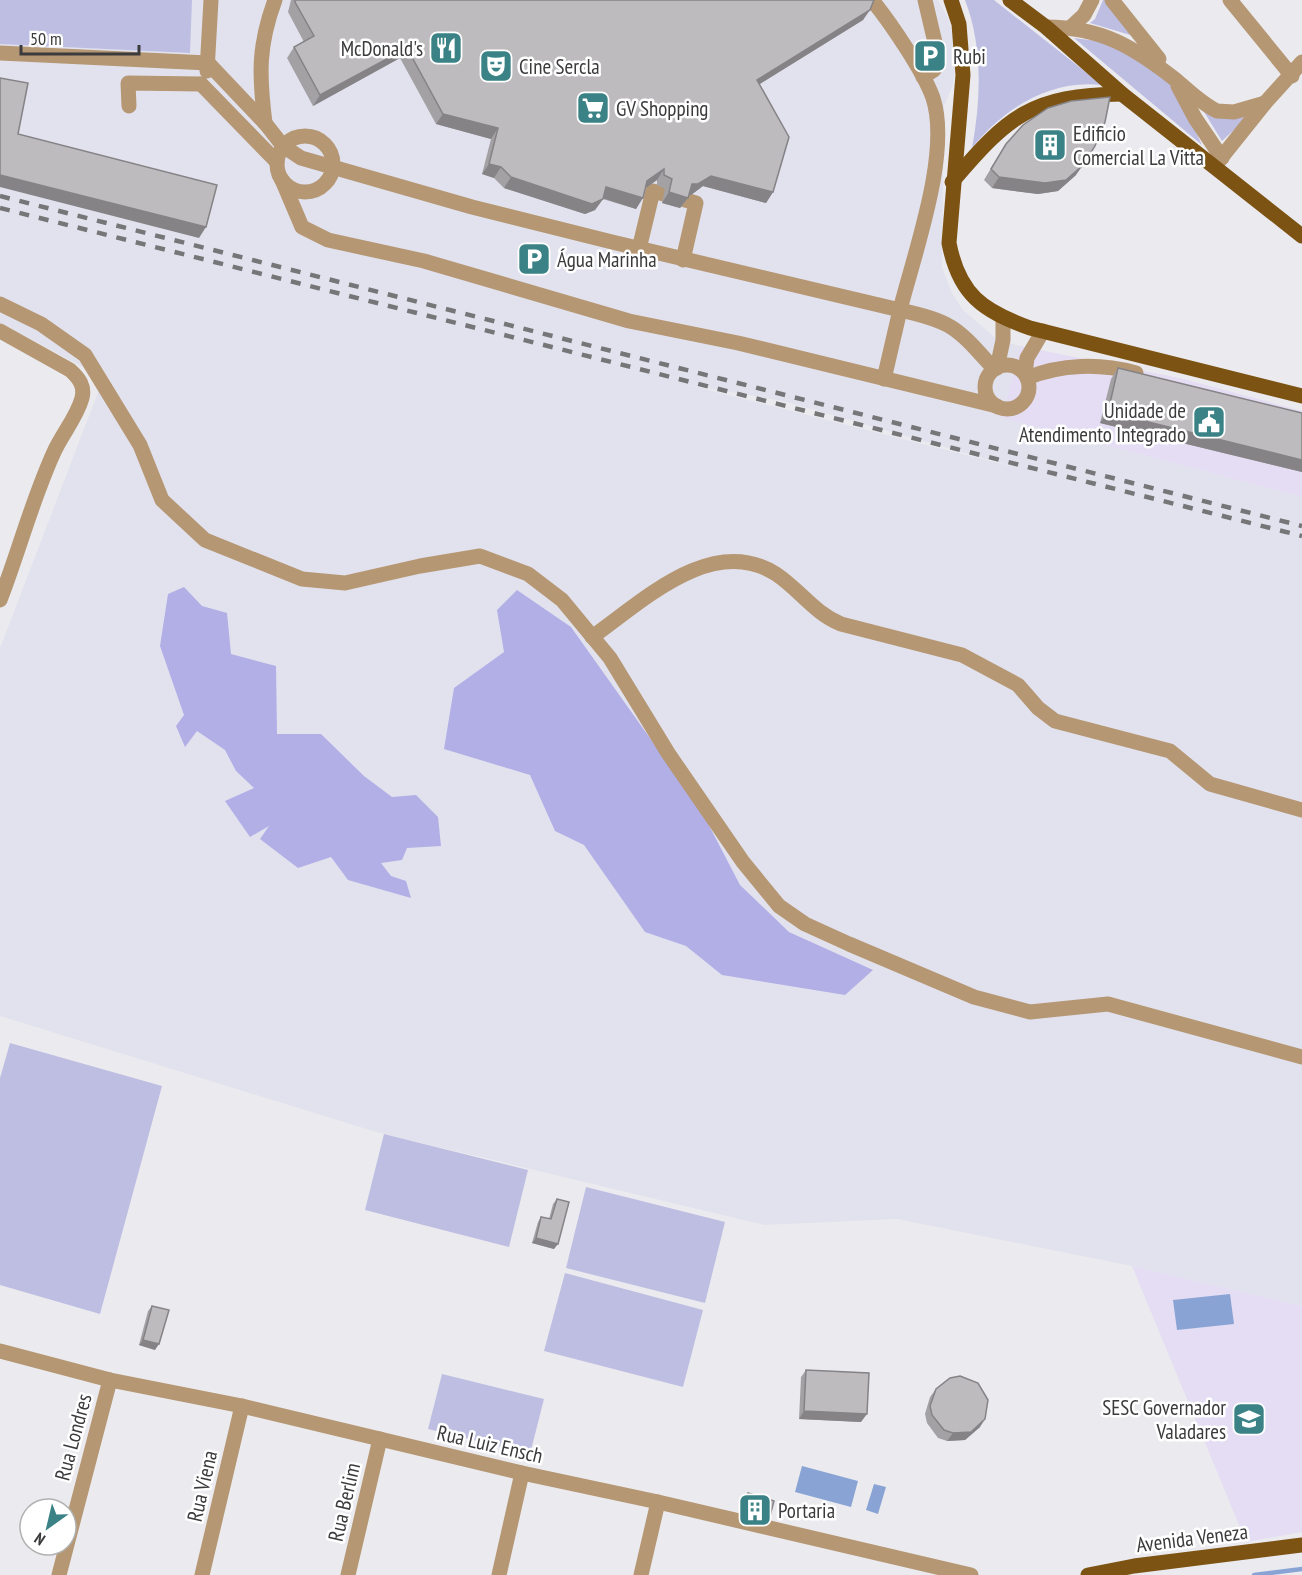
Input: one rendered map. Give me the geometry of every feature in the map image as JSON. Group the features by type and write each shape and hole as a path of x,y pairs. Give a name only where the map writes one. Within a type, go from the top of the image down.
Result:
{"main road":[{"path":"951,0 960,24 963,75 952,182 949,243 953,265 970,294 991,312 1043,331 1302,396"},
{"path":"1010,0 1046,27 1122,94 1218,162 1301,234"},
{"path":"952,182 990,138 1028,110 1062,98 1122,94"},
{"name":"Avenida Veneza","path":"1088,1575 1134,1566 1302,1545"}],"street":[{"path":"201,84 206,78 208,63 211,0"},
{"path":"265,123 259,75 267,23 275,0"},
{"path":"872,0 886,17 923,77 935,109 937,154 884,379"},
{"path":"923,77 934,70 938,51 925,0"},
{"path":"1071,27 1084,15 1092,0"},
{"path":"1112,0 1175,79 1218,162 1265,103 1292,76 1302,62"},
{"path":"1230,0 1292,76"},
{"path":"1046,27 1071,27 1127,44 1217,111 1234,112 1265,103"},
{"path":"0,53 208,63 265,123 283,146 294,155 332,168 639,249 945,322 960,331 995,368"},
{"path":"129,106 128,83 201,84 277,162 299,223 319,237 424,261 629,321 1012,408 1024,401 1029,388 1026,376 1027,358 1043,331"},
{"path":"277,162 283,146 296,137 312,137 320,140 330,152 332,168 323,185 306,192 288,186 282,180"},
{"path":"639,249 653,191 696,203 683,260"},
{"path":"0,303 41,324 85,355 140,445 162,500 205,540 302,579 345,583 420,566 480,556 528,574 562,600 610,658 668,753 743,862 779,906 805,924 974,997 1018,1010 1030,1012 1108,1004 1302,1057"},
{"path":"998,406 992,402 985,388 989,374 995,368 1003,340 1003,318"},
{"path":"0,331 70,370 81,384 81,399 54,451 2,590"},
{"path":"995,368 1014,366 1026,376"},
{"path":"1026,376 1048,369 1085,366 1127,370 1147,375"},
{"path":"592,637 675,579 692,570 705,565 734,561 758,566 777,575 825,617 841,624 962,655 1018,685 1038,708 1055,721 1170,751 1210,784 1302,810"},
{"name":"Rua Luiz Ensch","path":"0,1351 110,1380 242,1406 522,1473 658,1502 971,1575"},
{"name":"Rua Londres","path":"59,1575 110,1380"},
{"name":"Rua Viena","path":"202,1575 242,1406"},
{"name":"Rua Berlim","path":"348,1575 380,1439"},
{"path":"499,1575 522,1473"},
{"path":"641,1575 658,1502"}],"shaded area":[{"path":"0,0 938,0 949,20 955,45 953,85 944,106 942,267 952,293 963,310 998,340 1020,346 1002,418 1302,497 1302,1306 1132,1266 897,1219 764,1225 376,1132 0,1016 0,648 100,387 92,372 0,323","holes":["687,385 783,401 1018,468"]},
{"path":"0,0 192,0 190,53 0,44"},
{"path":"965,0 994,0 1102,85 1083,84 1064,87 1029,100 998,121 972,148 979,73 975,36"},
{"path":"1103,0 1106,0 1137,37 1090,23 1095,19"},
{"path":"1074,38 1097,41 1134,55 1173,84 1202,145"},
{"path":"1201,107 1251,114 1222,141"},
{"path":"1020,346 1184,379 1302,411 1302,497 1002,418"},
{"path":"184,587 202,606 227,613 231,654 276,666 277,734 321,734 364,776 392,797 416,795 438,817 441,846 407,848 402,860 381,863 391,876 406,881 411,898 348,880 331,857 298,868 260,839 269,826 250,837 225,801 254,788 236,771 225,750 197,731 185,747 176,726 184,715 160,646 168,594"},
{"path":"517,590 571,627 701,810 740,885 789,932 873,970 845,995 722,975 686,946 645,932 584,845 555,831 530,775 444,749 454,688 504,652 497,610"},
{"path":"10,1043 162,1086 100,1314 0,1285 0,1078"},
{"path":"384,1134 528,1170 509,1247 365,1210"},
{"path":"586,1187 725,1222 705,1303 566,1268"},
{"name":"SESC Governador Valadares","path":"1132,1266 1302,1306 1302,1532 1246,1542"},
{"path":"565,1273 703,1310 683,1387 544,1351"},
{"path":"1230,1294 1234,1324 1177,1330 1173,1300"},
{"path":"442,1374 544,1399 530,1454 428,1429"},
{"path":"802,1466 858,1481 851,1507 795,1492"},
{"path":"874,1484 886,1487 878,1514 866,1510"}],"building":[{"name":"GV Shopping","path":"295,0 874,0 870,10 757,80 789,137 773,192 711,176 698,184 692,184 688,198 669,192 672,179 664,175 664,169 647,181 643,198 606,187 603,199 592,204 511,177 501,167 489,164 498,128 443,114 407,48 320,95 294,47 314,36"},
{"path":"0,78 28,83 18,134 217,185 206,227 0,175"},
{"name":"Edificio Comercial La Vitta","path":"1110,97 1105,122 1095,146 1083,165 1066,180 1045,183 999,177 991,169 1006,144 1023,125 1048,108 1071,101"},
{"path":"1118,368 1302,413 1302,460 1108,412"},
{"path":"557,1199 569,1202 558,1244 536,1238 541,1217 551,1219"},
{"path":"152,1306 169,1310 159,1344 143,1340"},
{"path":"806,1370 869,1373 867,1414 804,1411"},
{"path":"960,1376 978,1383 988,1400 985,1419 971,1432 953,1433 944,1430 932,1415 930,1406 936,1389 950,1378"},
{"path":"748,1493 774,1501 770,1516 744,1508"}],"waterway":[{"path":"1254,1575 1302,1569"}],"railway":[{"path":"0,196 1302,526"},
{"path":"0,208 1302,536"}],"place":[{"name":"McDonald's","path":"446,48"},
{"name":"Rubi","path":"930,56"},
{"name":"Cine Sercla","path":"496,66"},
{"name":"GV Shopping","path":"593,108"},
{"name":"Edificio Comercial La Vitta","path":"1050,145"},
{"name":"Água Marinha","path":"534,259"},
{"name":"Unidade de Atendimento Integrado","path":"1209,422"},
{"name":"SESC Governador Valadares","path":"1249,1419"},
{"name":"Portaria","path":"755,1510"}]}
